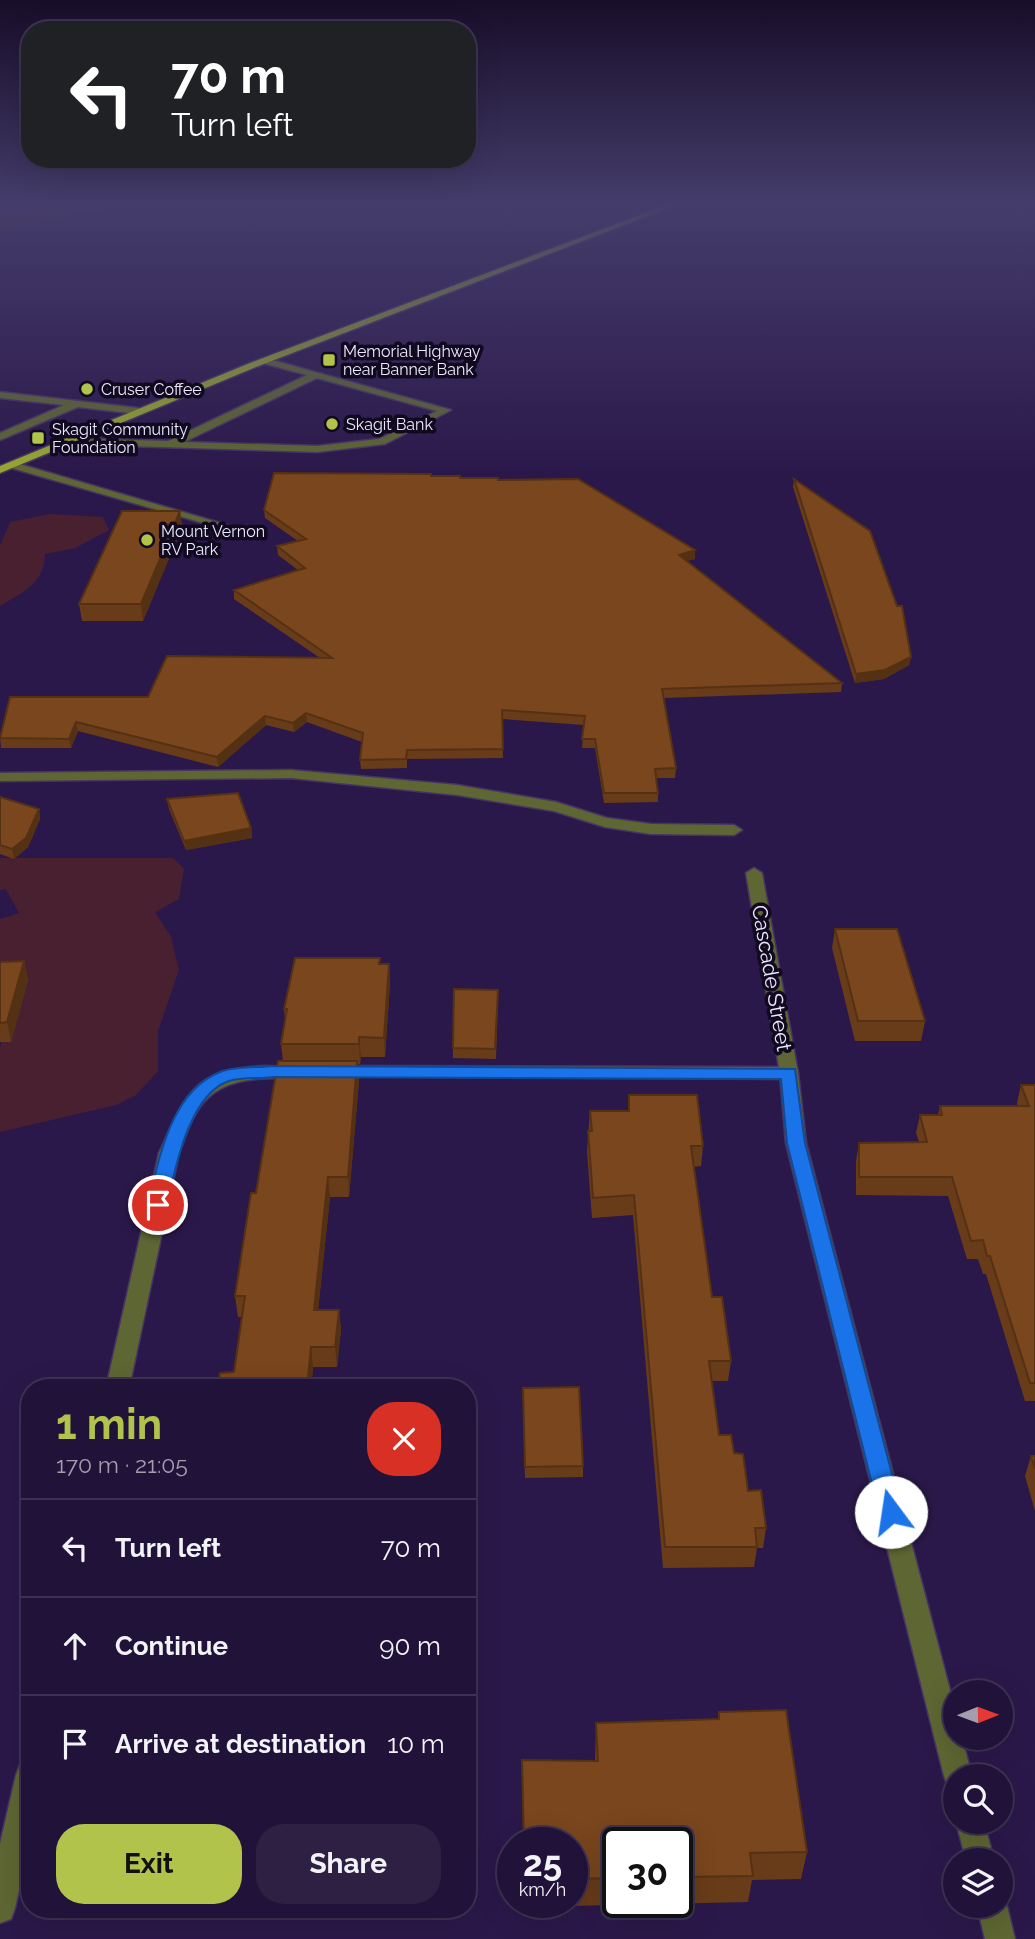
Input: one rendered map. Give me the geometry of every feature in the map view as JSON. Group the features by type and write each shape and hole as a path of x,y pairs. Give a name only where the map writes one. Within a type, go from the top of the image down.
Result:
{"main road":[{"path":"0,470 138,411 444,292"}],"street":[{"path":"64,441 317,449 381,442 446,410 260,363"},
{"path":"167,445 316,375"},
{"path":"0,395 138,411"},
{"path":"0,437 77,404"},
{"path":"12,465 221,525"},
{"path":"0,777 291,774 457,790 556,807 605,822 650,829 734,830"},
{"name":"Cascade Street","path":"754,873 789,1073 796,1143 955,1764"},
{"path":"119,1379 169,1153 189,1108 211,1085 226,1076 245,1072 789,1073"},
{"path":"0,1908 21,1815"},
{"path":"995,1918 1000,1939"}],"shaded area":[{"path":"50,514 103,517 109,530 75,548 45,554 41,573 31,586 0,606 0,546 10,522"},
{"path":"0,858 173,858 184,869 179,899 155,912 171,937 179,970 158,1031 158,1071 136,1095 116,1105 0,1132 0,1048 15,990 0,988 0,919 19,913 6,889 0,890"}],"building":[{"path":"274,473 431,474 498,480 578,479 695,550 679,555 842,683 662,689 676,768 655,769 658,793 604,793 595,739 582,739 585,716 502,710 503,749 407,750 406,759 360,760 363,733 306,713 293,723 265,716 217,757 76,722 69,739 0,738 10,697 148,697 167,656 332,658 234,590 305,568 277,546 306,539 264,510"},
{"path":"794,479 870,531 897,606 902,606 911,657 885,670 856,674"},
{"path":"122,511 180,511 141,604 79,604"},
{"path":"238,793 251,828 184,841 167,799"},
{"path":"0,797 39,809 26,838 12,849 0,845"},
{"path":"835,929 897,929 925,1021 858,1021"},
{"path":"295,958 380,958 379,964 389,964 384,1038 359,1037 359,1044 281,1044 287,1009 284,1009"},
{"path":"24,961 7,1022 0,1023 0,962"},
{"path":"454,989 498,990 495,1049 453,1048"},
{"path":"278,1061 357,1061 348,1177 328,1177 314,1310 339,1310 335,1347 311,1347 308,1379 219,1379 220,1373 234,1372 245,1296 235,1296 251,1193 256,1193"},
{"path":"1021,1085 1035,1085 1035,1383 1030,1383 983,1240 971,1241 952,1177 859,1177 859,1143 927,1142 920,1115 942,1115 940,1106 1029,1106"},
{"path":"629,1095 697,1095 703,1146 691,1146 712,1297 722,1297 731,1361 709,1361 719,1435 731,1435 734,1453 743,1454 748,1491 761,1490 766,1528 755,1528 757,1547 665,1547 634,1195 593,1198 588,1131 592,1131 590,1111 629,1111"},
{"path":"579,1387 583,1466 525,1467 523,1388"},
{"path":"786,1710 807,1852 750,1853 753,1876 693,1877 693,1827 602,1827 602,1878 588,1879 588,1827 524,1827 522,1760 598,1761 596,1723 719,1719 719,1712"}],"place":[{"name":"Memorial Highway near Banner Bank","path":"329,360"},
{"name":"Cruser Coffee","path":"87,389"},
{"name":"Skagit Bank","path":"332,424"},
{"name":"Skagit Community Foundation","path":"38,438"},
{"name":"Mount Vernon RV Park","path":"147,540"}],"route":[{"path":"158,1205 169,1153 189,1108 211,1085 226,1076 245,1072 789,1073 796,1143 891,1512"}]}
